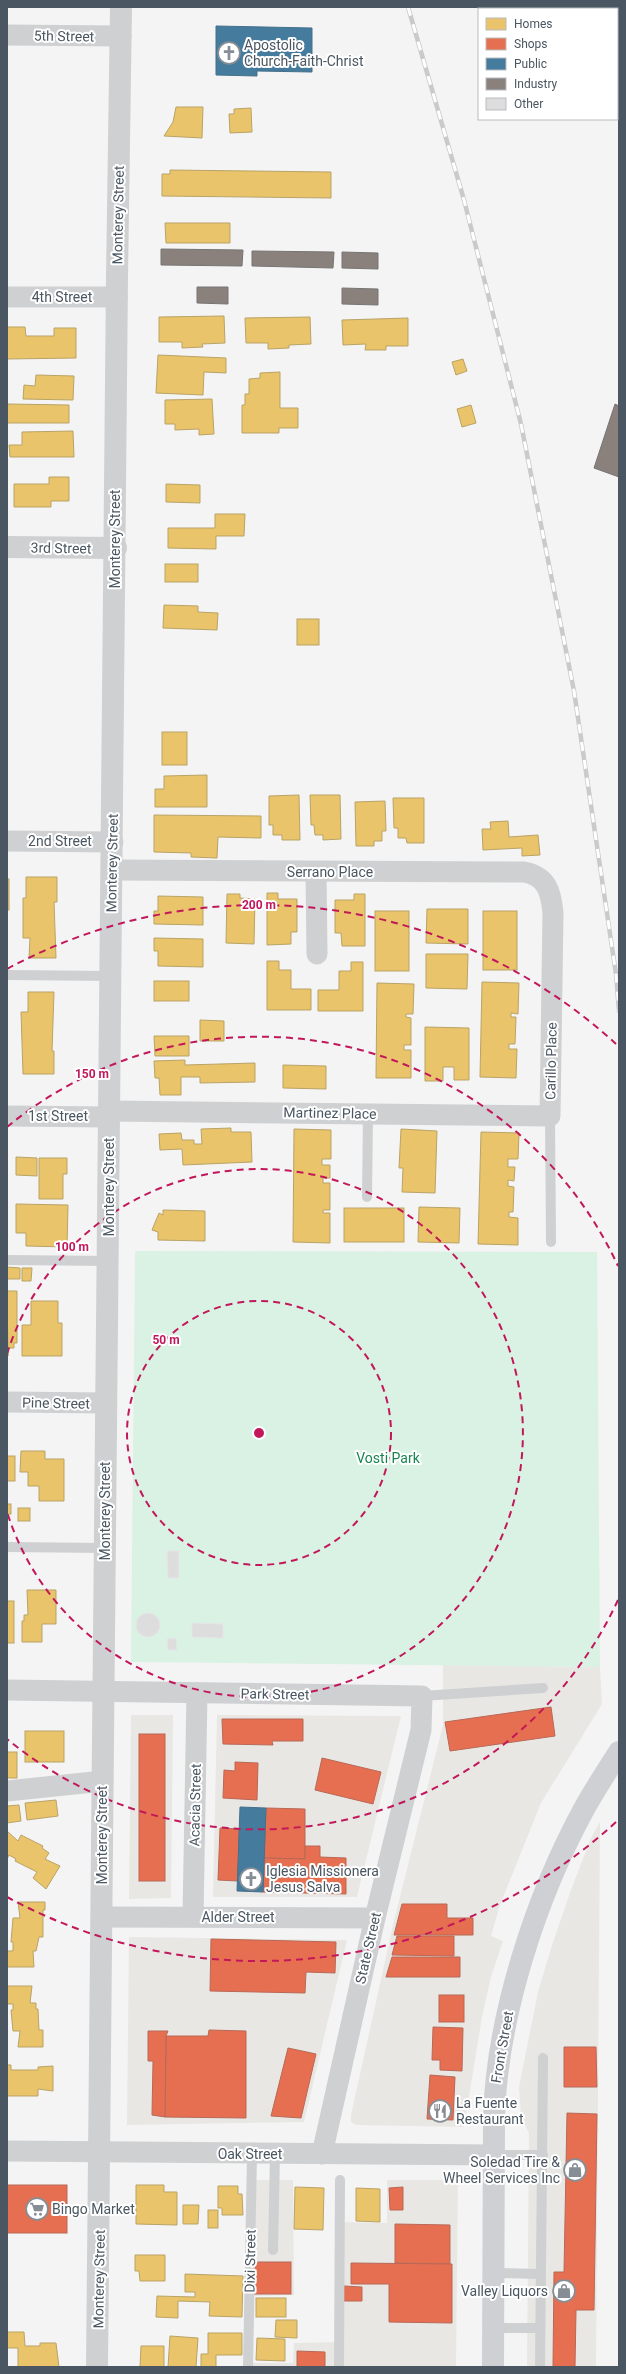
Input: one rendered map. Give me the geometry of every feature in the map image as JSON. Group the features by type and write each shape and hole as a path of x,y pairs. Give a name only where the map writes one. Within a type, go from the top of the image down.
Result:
{"main road":[{"name":"Front Street","path":"493,2367 493,2155 495,2088 501,2039 518,1974 552,1877 584,1809 619,1752"}],"street":[{"name":"Monterey Street","path":"97,2367 121,7"},
{"name":"5th Street","path":"7,35 121,36"},
{"name":"4th Street","path":"7,296 117,297"},
{"name":"3rd Street","path":"7,548 116,548"},
{"name":"2nd Street","path":"7,841 113,842"},
{"name":"Serrano Place","path":"112,870 524,872 533,874 545,882"},
{"path":"316,872 317,954"},
{"name":"Carillo Place","path":"545,882 552,898 553,912 550,1116"},
{"name":"Martinez Place","path":"110,1114 550,1116"},
{"name":"1st Street","path":"7,1116 110,1114"},
{"name":"Pine Street","path":"7,1402 106,1403"},
{"name":"Park Street","path":"7,1690 103,1693 422,1696"},
{"name":"Acacia Street","path":"193,1917 197,1693"},
{"name":"State Street","path":"322,2154 375,1918 421,1730 422,1696"},
{"path":"7,1791 103,1781"},
{"name":"Alder Street","path":"102,1917 375,1918"},
{"name":"Oak Street","path":"7,2151 100,2153 493,2155"}],"lane":[{"path":"7,975 111,976"},
{"path":"367,1197 368,1114"},
{"name":"Carillo Place","path":"550,1116 551,1242"},
{"path":"7,1260 109,1261"},
{"path":"7,1547 105,1548"},
{"name":"Park Street","path":"422,1696 544,1688"},
{"path":"540,2367 544,2058"},
{"name":"Dixi Street","path":"248,2367 252,2154"},
{"path":"272,2250 275,2154"},
{"path":"493,2155 543,2155"},
{"path":"339,2367 340,2180"},
{"path":"493,2273 541,2274"},
{"path":"493,2328 540,2328"}],"shaded area":[{"path":"443,1665 600,1667 602,1704 541,1803 500,1905 491,1936 503,1941 491,1977 482,2017 464,2127 356,2125 351,2122 351,2115 393,1925 443,1725"},
{"path":"131,1715 173,1715 171,1898 129,1899"},
{"path":"217,1715 401,1716 357,1897 213,1897"},
{"path":"600,1822 596,2367 527,2367 529,2134 521,2115 519,2087 538,1992 552,1945 591,1838"},
{"path":"129,1937 347,1940 304,2122 127,2125"},
{"path":"252,2180 293,2180 294,2295 249,2296"},
{"path":"387,2180 458,2180 456,2367 248,2367 248,2363 293,2363 294,2343 339,2342 340,2222 387,2223"}],"green space":[{"name":"Vosti Park","path":"135,1251 597,1252 600,1667 131,1662"}],"building: Homes":[{"path":"176,107 203,107 202,138 164,136 173,122"},
{"path":"251,108 252,132 230,133 229,114 234,114 234,109"},
{"path":"170,170 331,172 331,198 162,196 162,174 170,174"},
{"path":"165,223 230,223 230,243 166,243"},
{"path":"224,316 225,343 202,344 203,347 182,348 182,342 159,342 159,317"},
{"path":"310,317 311,344 289,345 289,348 268,349 268,343 246,343 245,318"},
{"path":"408,318 408,346 386,346 386,350 365,350 366,344 343,345 342,320"},
{"path":"7,327 25,327 26,336 54,336 54,328 76,328 76,358 7,359"},
{"path":"158,355 226,358 226,373 204,372 203,395 156,393"},
{"path":"463,359 467,371 456,375 452,362"},
{"path":"280,372 280,408 298,408 298,428 279,428 279,433 242,433 242,405 245,405 245,394 249,394 249,379 260,378 260,373"},
{"path":"36,375 74,376 73,400 23,399 24,385 35,386"},
{"path":"212,399 214,434 199,435 199,429 175,430 175,424 165,424 165,400"},
{"path":"7,404 69,405 69,423 7,423"},
{"path":"471,405 476,423 462,427 457,409"},
{"path":"73,431 74,457 10,457 9,445 22,445 22,432"},
{"path":"49,477 69,477 69,501 51,501 51,507 14,507 14,484 49,484"},
{"path":"166,484 200,485 200,503 166,502"},
{"path":"215,514 245,514 244,536 216,536 216,549 168,548 168,528 215,528"},
{"path":"165,564 198,564 198,582 165,582"},
{"path":"164,605 198,606 198,612 218,613 217,630 163,628"},
{"path":"297,619 319,619 319,645 297,645"},
{"path":"162,732 187,732 187,765 162,765"},
{"path":"207,775 207,807 155,807 155,789 164,789 164,776"},
{"path":"299,795 300,840 282,840 282,835 273,835 273,825 269,825 269,796"},
{"path":"310,795 340,795 341,839 323,840 323,835 315,835 314,825 311,825"},
{"path":"393,798 424,798 424,843 407,843 406,838 398,838 398,828 394,828"},
{"path":"385,801 386,831 382,831 382,841 374,841 374,846 356,846 355,802"},
{"path":"154,815 261,816 261,838 218,837 217,858 191,857 191,853 154,852"},
{"path":"508,821 509,837 538,835 540,855 522,856 522,848 483,850 482,829 491,829 490,822"},
{"path":"26,877 57,877 57,902 54,902 56,958 29,958 30,938 23,938 23,898 26,898"},
{"path":"7,879 9,879 9,910 7,910"},
{"path":"267,893 278,893 278,899 297,899 297,932 291,932 291,944 267,945"},
{"path":"227,894 240,894 240,898 255,899 254,944 226,943"},
{"path":"354,894 365,894 365,946 342,946 341,933 335,933 335,900 354,900"},
{"path":"158,896 203,897 203,925 154,924 154,911 158,911"},
{"path":"427,909 468,909 468,944 426,943"},
{"path":"375,911 409,911 409,971 375,971"},
{"path":"483,911 517,911 517,970 483,970"},
{"path":"154,938 203,939 203,967 158,966 158,951 154,951"},
{"path":"426,954 468,954 467,989 426,988"},
{"path":"267,961 279,961 279,970 291,970 291,989 311,989 311,1010 267,1010"},
{"path":"351,962 363,962 363,1011 318,1011 318,990 339,990 339,971 351,971"},
{"path":"154,981 189,981 189,1001 154,1001"},
{"path":"482,982 519,983 518,1014 511,1013 511,1017 516,1017 515,1044 509,1044 509,1049 517,1049 516,1078 480,1077"},
{"path":"377,983 414,984 413,1014 406,1014 406,1017 411,1018 411,1045 404,1045 404,1050 411,1050 411,1078 376,1078"},
{"path":"28,992 54,992 52,1051 54,1051 54,1074 23,1074 21,1012 28,1012"},
{"path":"200,1020 224,1021 224,1041 200,1041"},
{"path":"425,1027 469,1028 469,1080 454,1080 454,1067 443,1067 443,1081 425,1081"},
{"path":"154,1036 189,1036 189,1056 155,1056"},
{"path":"185,1060 185,1065 255,1063 255,1082 200,1083 200,1077 181,1077 181,1095 160,1095 159,1078 155,1078 154,1061"},
{"path":"283,1065 326,1066 326,1089 283,1088"},
{"path":"231,1128 231,1132 251,1132 252,1162 183,1165 182,1149 160,1150 159,1134 181,1133 182,1140 194,1140 194,1144 202,1144 201,1129"},
{"path":"294,1129 331,1130 331,1159 322,1159 322,1165 330,1165 330,1178 323,1178 323,1183 330,1183 330,1210 323,1210 323,1213 330,1213 330,1243 293,1242"},
{"path":"401,1129 437,1131 435,1193 402,1192 403,1168 399,1168"},
{"path":"481,1132 519,1133 518,1159 508,1159 508,1167 515,1167 514,1181 508,1180 508,1186 514,1187 513,1212 509,1212 509,1217 518,1218 518,1245 478,1244"},
{"path":"16,1157 37,1158 37,1176 16,1175"},
{"path":"39,1158 67,1158 67,1174 63,1174 63,1199 39,1199"},
{"path":"16,1204 68,1205 67,1247 26,1246 26,1233 16,1233"},
{"path":"419,1207 460,1208 459,1243 418,1242"},
{"path":"344,1208 404,1208 404,1242 344,1242"},
{"path":"163,1210 205,1211 205,1241 158,1240 158,1232 152,1230 159,1213 163,1215"},
{"path":"7,1267 20,1268 20,1279 7,1279"},
{"path":"22,1268 32,1268 31,1281 22,1281"},
{"path":"7,1291 17,1291 17,1343 14,1343 14,1348 8,1348 8,1356"},
{"path":"31,1301 58,1301 58,1323 62,1323 62,1356 22,1356 22,1325 31,1325"},
{"path":"21,1451 45,1451 45,1459 64,1459 64,1501 39,1501 39,1486 28,1486 28,1472 20,1472"},
{"path":"7,1456 15,1456 15,1481 7,1481"},
{"path":"7,1504 11,1504 11,1514 7,1514"},
{"path":"18,1508 30,1508 30,1521 18,1521"},
{"path":"27,1590 56,1590 56,1624 42,1624 42,1642 22,1642 22,1621 24,1621 24,1615 28,1615"},
{"path":"7,1601 14,1601 14,1643 7,1643"},
{"path":"25,1731 64,1731 64,1762 25,1762"},
{"path":"7,1752 17,1752 17,1778 7,1778"},
{"path":"56,1800 58,1816 27,1820 25,1803"},
{"path":"19,1805 21,1821 7,1823 7,1806"},
{"path":"7,1831 18,1841 21,1835 43,1846 42,1848 49,1853 45,1859 60,1866 46,1889 33,1878 37,1872 15,1861 16,1859 9,1855 7,1859"},
{"path":"18,1902 45,1902 45,1910 43,1910 43,1937 39,1937 36,1951 33,1951 34,1967 7,1967 7,1951 13,1951 13,1942 11,1942 13,1918 20,1918"},
{"path":"7,1986 32,1986 30,2003 36,2003 36,2009 38,2009 39,2030 43,2030 43,2047 18,2047 20,2031 13,2031 11,2010 13,2010 13,2004 7,2004"},
{"path":"7,2065 11,2065 11,2070 38,2070 38,2067 53,2066 53,2091 38,2089 38,2096 7,2096"},
{"path":"136,2185 164,2185 164,2192 177,2192 177,2225 136,2224"},
{"path":"218,2186 238,2186 238,2194 242,2194 243,2215 222,2215 222,2208 218,2208"},
{"path":"295,2187 324,2188 323,2230 294,2229"},
{"path":"356,2188 380,2189 380,2222 356,2221"},
{"path":"183,2205 199,2205 198,2224 183,2224"},
{"path":"208,2210 218,2210 218,2228 208,2228"},
{"path":"135,2255 165,2255 165,2281 140,2281 139,2271 135,2271"},
{"path":"185,2274 243,2276 242,2317 209,2316 210,2302 178,2301 178,2318 156,2317 157,2296 195,2297 195,2292 185,2292"},
{"path":"256,2298 286,2298 286,2317 256,2317"},
{"path":"276,2320 297,2320 297,2338 275,2337"},
{"path":"7,2332 24,2332 25,2346 40,2346 40,2343 56,2343 59,2367 18,2367 18,2348 7,2348"},
{"path":"208,2333 242,2333 242,2355 216,2355 216,2367 201,2367 201,2354 208,2354"},
{"path":"170,2336 198,2338 196,2367 168,2367"},
{"path":"257,2338 285,2339 285,2361 256,2360"},
{"path":"141,2346 164,2346 164,2367 140,2367"}],"building: Shops":[{"path":"551,1707 555,1736 450,1751 445,1722"},
{"path":"222,1719 303,1719 303,1741 272,1741 273,1745 223,1744"},
{"path":"139,1734 165,1734 165,1881 139,1881"},
{"path":"322,1758 381,1772 373,1804 315,1790"},
{"path":"235,1762 258,1763 257,1800 223,1798 224,1770 235,1771"},
{"path":"266,1808 305,1809 305,1859 264,1858"},
{"path":"220,1828 239,1829 238,1881 218,1880"},
{"path":"305,1846 320,1846 320,1857 346,1858 346,1894 263,1892 264,1858 305,1859"},
{"path":"402,1904 447,1904 447,1918 473,1918 473,1935 394,1935"},
{"path":"397,1936 454,1936 454,1956 392,1955"},
{"path":"211,1939 336,1942 335,1973 306,1972 305,1993 210,1991"},
{"path":"392,1957 460,1957 460,1977 386,1977"},
{"path":"439,1995 464,1995 464,2022 439,2022"},
{"path":"433,2027 463,2028 462,2071 440,2070 440,2060 432,2060"},
{"path":"209,2030 246,2031 246,2118 165,2117 166,2036 208,2036"},
{"path":"148,2031 168,2031 166,2036 165,2117 152,2115 153,2061 148,2061"},
{"path":"564,2047 596,2047 597,2087 564,2087"},
{"path":"288,2048 316,2054 301,2118 271,2116"},
{"path":"430,2075 455,2077 453,2120 427,2119"},
{"path":"567,2113 597,2114 594,2310 576,2310 575,2367 553,2367 554,2272 564,2272"},
{"name":"Bingo Market","path":"7,2185 67,2185 67,2233 7,2233"},
{"path":"403,2187 403,2210 390,2210 389,2188"},
{"path":"395,2224 450,2225 450,2264 395,2263"},
{"path":"254,2262 291,2262 291,2294 254,2294"},
{"path":"351,2263 452,2264 452,2323 389,2322 389,2284 351,2284"},
{"path":"344,2286 362,2287 362,2301 344,2301"},
{"path":"297,2351 325,2352 325,2367 297,2367"}],"building: Public":[{"path":"216,26 312,28 312,72 257,71 257,76 216,75"},
{"path":"240,1807 266,1808 263,1892 237,1891"}],"building: Industry":[{"path":"161,249 243,250 242,266 161,265"},
{"path":"252,251 334,252 333,268 252,266"},
{"path":"342,252 378,253 378,269 342,268"},
{"path":"197,287 228,287 228,304 197,303"},
{"path":"342,288 378,289 378,305 342,304"},
{"path":"615,404 619,406 619,477 594,468"}],"building: Other":[{"path":"167,1551 179,1551 179,1578 168,1578"},
{"path":"148,1613 156,1617 160,1625 156,1633 148,1637 140,1633 136,1625 140,1617"},
{"path":"192,1623 223,1624 223,1638 192,1637"},
{"path":"176,1638 177,1650 168,1650 167,1639"}],"railway":[{"path":"408,7 464,200 521,424 574,691 616,974 619,1011"}],"place":[{"name":"Apostolic Church-Faith-Christ","path":"229,53"},
{"name":"Iglesia Missionera Jesus Salva","path":"251,1879"},
{"name":"La Fuente Restaurant","path":"440,2111"},
{"name":"Soledad Tire & Wheel Services Inc","path":"575,2170"},
{"name":"Bingo Market","path":"37,2209"},
{"name":"Valley Liquors","path":"564,2291"}]}
